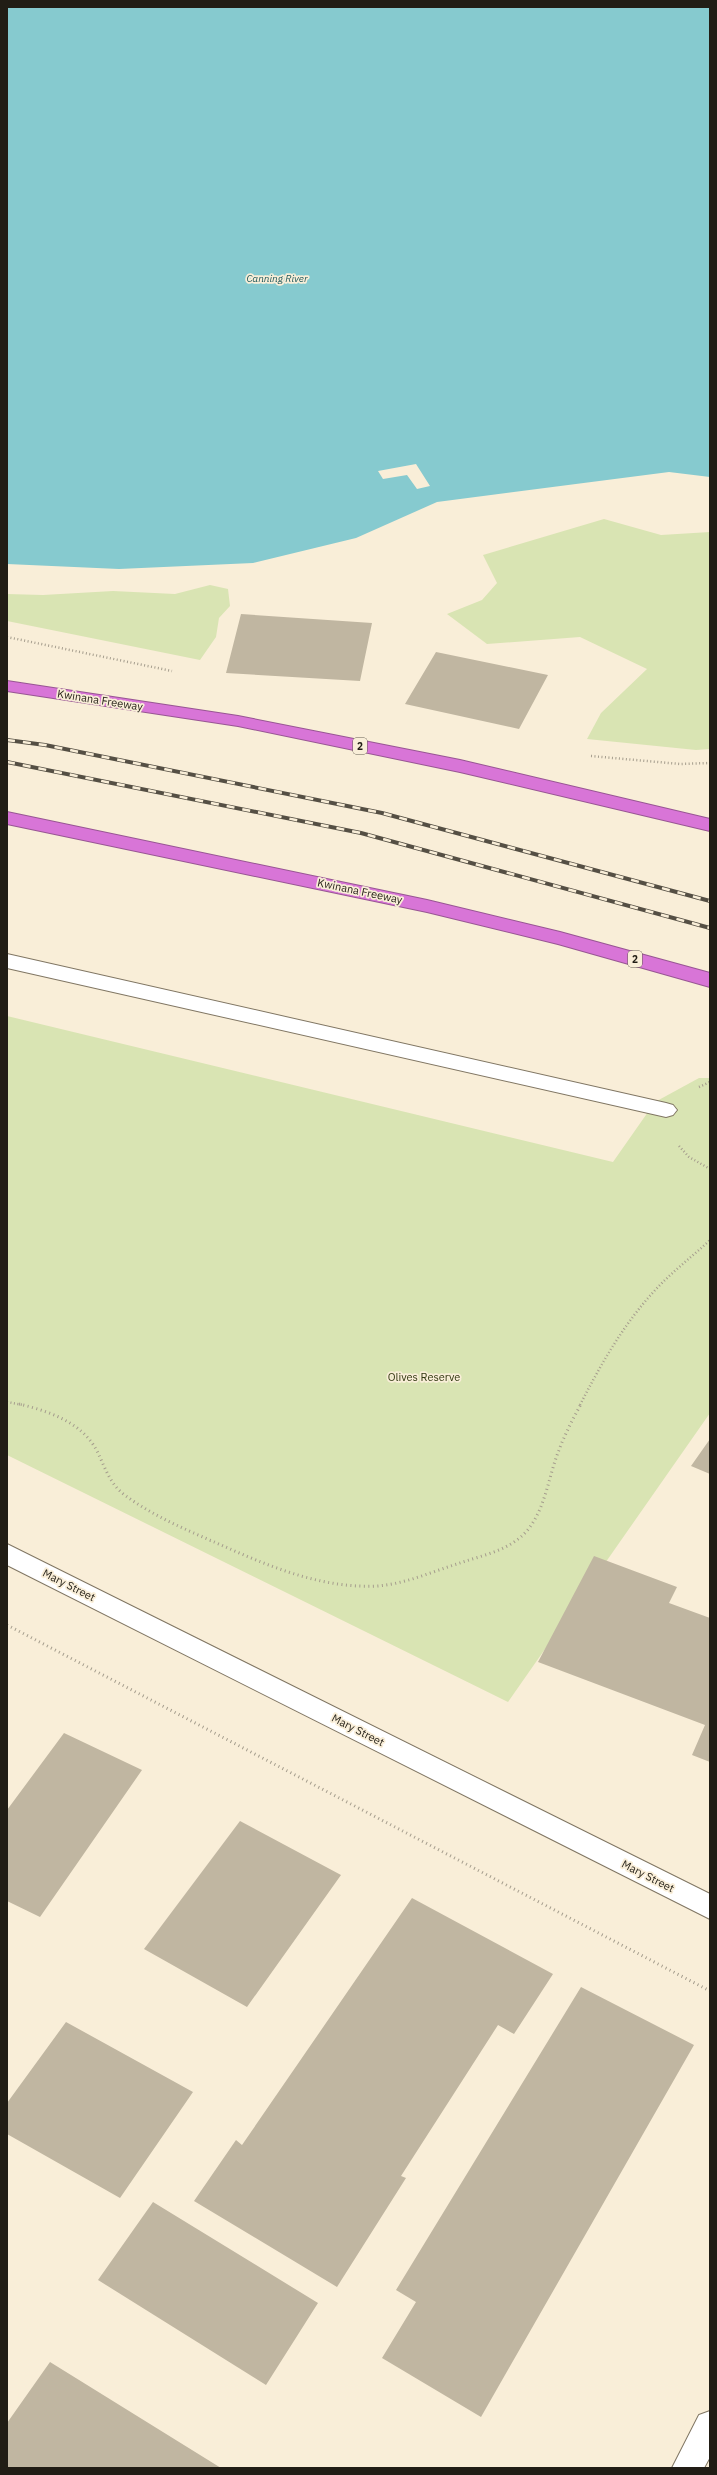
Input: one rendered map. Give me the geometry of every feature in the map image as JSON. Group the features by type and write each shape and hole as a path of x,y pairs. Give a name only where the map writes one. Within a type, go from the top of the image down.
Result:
{"highway":[{"name":"Kwinana Freeway","path":"7,686 238,721 460,766 710,825"},
{"name":"Kwinana Freeway","path":"7,818 427,906 560,938 710,980"}],"street":[{"path":"7,961 666,1110"},
{"name":"Mary Street","path":"7,1554 710,1907"},
{"path":"687,2468 710,2426"}],"path":[{"path":"7,1402 24,1405 60,1418 83,1434 94,1446 120,1492 159,1518 249,1558 293,1574 332,1584 376,1586 398,1583 508,1547 524,1534 534,1520 561,1443 605,1360 636,1314 657,1289 710,1240"},
{"path":"7,1625 710,1992"}],"green space":[{"path":"604,519 661,535 710,532 710,749 696,750 587,739 601,713 647,669 580,637 487,644 447,614 482,600 497,583 483,555"},
{"path":"210,585 228,589 230,606 219,618 216,637 200,660 7,621 7,594 43,595 113,591 175,594"},
{"name":"Olives Reserve","path":"7,1016 613,1162 655,1102 699,1078 710,1078 710,1413 508,1702 7,1455"}],"water":[{"name":"Canning River","path":"7,7 710,7 710,477 669,472 437,502 356,538 253,563 119,569 7,564"}],"pier":[{"path":"416,464 430,486 417,489 407,475 383,479 378,471"}],"building":[{"path":"241,614 372,623 360,681 226,673"},
{"path":"436,652 548,675 519,729 405,704"},
{"path":"710,1439 710,1474 691,1466"},
{"path":"594,1556 677,1587 669,1603 710,1618 710,1762 692,1755 705,1725 538,1662"},
{"path":"64,1733 142,1770 40,1917 7,1901 7,1810"},
{"path":"240,1821 341,1875 247,2007 144,1949"},
{"path":"412,1898 553,1974 514,2034 498,2025 401,2176 406,2178 337,2287 194,2201 236,2140 242,2145"},
{"path":"581,1987 694,2045 481,2417 382,2358 416,2302 396,2290"},
{"path":"66,2022 193,2092 120,2198 7,2134 7,2103"},
{"path":"153,2202 318,2303 266,2385 98,2280"},
{"path":"50,2362 221,2468 7,2468 7,2423"}],"railway":[{"path":"7,740 45,745 382,813 710,901"},
{"path":"7,762 361,833 710,928"}]}
